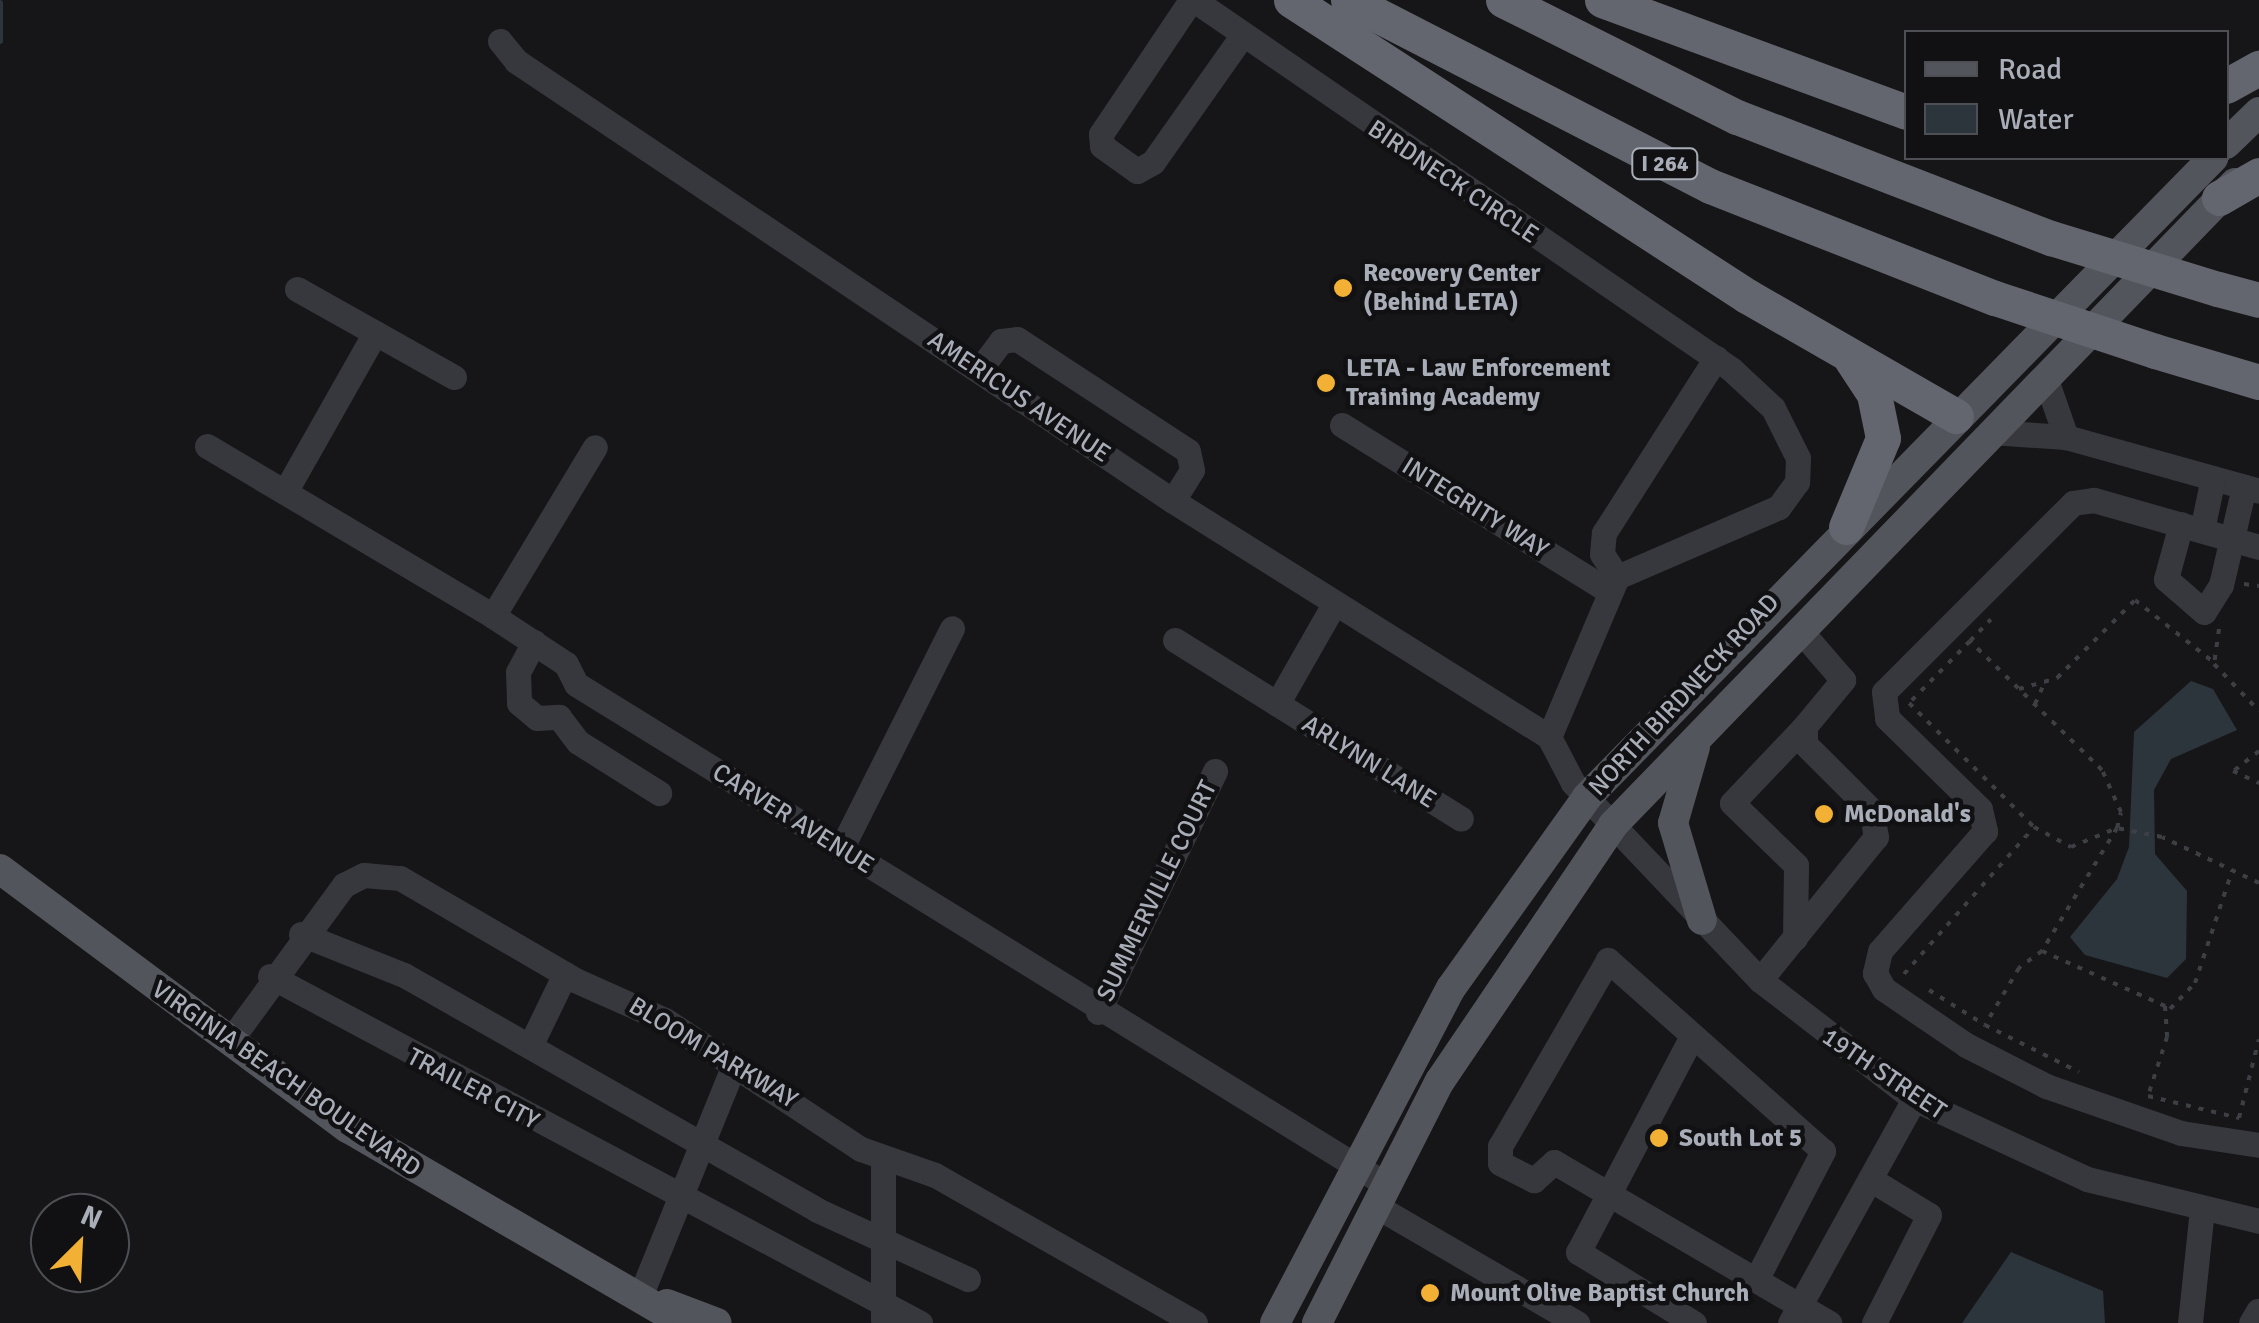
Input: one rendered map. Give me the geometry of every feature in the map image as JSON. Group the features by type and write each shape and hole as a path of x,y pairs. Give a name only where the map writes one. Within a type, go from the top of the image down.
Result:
{"highway":[{"path":"1291,0 1851,358 1956,416"},
{"name":"I 264","path":"1348,0 1710,186 1995,298 2259,382"},
{"path":"1503,0 1737,117 2051,238 2259,300"},
{"path":"1602,0 1904,111"},
{"path":"2229,84 2259,68"},
{"path":"2219,198 2259,175"},
{"path":"1846,526 1883,438 1874,394 1851,358"}],"main road":[{"path":"2229,141 2259,112"},
{"name":"NORTH BIRDNECK ROAD","path":"1275,1323 1353,1166 1451,988 1587,797 1846,526 2211,160"},
{"name":"NORTH BIRDNECK ROAD","path":"1323,1321 1381,1196 1507,971 1613,825 1708,722 2259,160"},
{"path":"1956,416 1990,432"},
{"path":"1702,920 1672,823 1679,780 1708,722"},
{"name":"VIRGINIA BEACH BOULEVARD","path":"0,869 228,1042 414,1171 641,1294 683,1323"},
{"name":"VIRGINIA BEACH BOULEVARD","path":"641,1294 717,1323"}],"street":[{"name":"BIRDNECK CIRCLE","path":"1193,0 1716,358 1773,408 1798,458 1797,482 1778,508 1612,584"},
{"path":"1193,0 1101,134 1102,146 1137,171 1153,162 1242,36"},
{"name":"AMERICUS AVENUE","path":"500,41 1173,502 1550,737"},
{"path":"297,288 454,378"},
{"path":"285,492 375,333"},
{"path":"980,370 1010,338 1054,362 1170,439 1193,460 1173,502"},
{"path":"1587,797 1550,737 1612,584 1602,554 1604,533 1716,358"},
{"path":"2045,377 2066,437"},
{"name":"INTEGRITY WAY","path":"1342,425 1612,584"},
{"path":"1990,432 2066,437 2213,478 2252,489 2210,608 2197,611 2164,569 2192,526 2213,478"},
{"name":"CARVER AVENUE","path":"207,446 493,616 566,664 576,684 1098,1012 1353,1166 1381,1196 1577,1323"},
{"path":"493,616 595,447"},
{"path":"2259,547 2094,500 2073,503 1884,692 1887,718 1980,808 1984,831 1880,951 1875,973 1884,989 1966,1045 2046,1086 2181,1132 2259,1145"},
{"name":"ARLYNN LANE","path":"1277,704 1334,604"},
{"path":"841,849 952,628"},
{"path":"1795,938 1796,866 1732,804 1843,680 1799,629"},
{"name":"ARLYNN LANE","path":"1175,640 1461,820"},
{"path":"534,642 518,672 519,703 537,718 558,717"},
{"path":"558,717 576,684"},
{"path":"558,717 578,742 658,793"},
{"path":"1760,980 1876,837 1871,810 1805,744 1805,726"},
{"name":"SUMMERVILLE COURT","path":"1098,1012 1215,771"},
{"name":"19TH STREET","path":"1587,797 1760,980 1914,1099 2040,1162 2202,1209 2259,1221"},
{"name":"BLOOM PARKWAY","path":"228,1042 301,934 349,882 384,874 565,974 664,1020 883,1159 936,1175 1195,1323"},
{"path":"301,934 404,975 703,1149 968,1279"},
{"path":"1758,1276 1823,1151 1691,1038 1622,966 1608,960 1596,969 1497,1158 1534,1180 1554,1162 1758,1276 1795,1313 1829,1323"},
{"path":"530,1046 565,974"},
{"name":"TRAILER CITY","path":"270,976 884,1314 920,1323"},
{"path":"1680,1320 1578,1252 1691,1038"},
{"path":"641,1294 733,1067"},
{"path":"1795,1313 1914,1099"},
{"path":"883,1159 884,1314"},
{"path":"1870,1179 1928,1216 1874,1323"},
{"path":"2190,1323 2202,1209"},
{"path":"2251,1323 2258,1311"}],"path":[{"path":"2234,592 2259,586"},
{"path":"2035,705 2043,686 2135,600 2212,661 2259,711"},
{"path":"2212,661 2220,624"},
{"path":"2020,690 2043,686"},
{"path":"2259,751 2233,771 2259,783"},
{"path":"2088,1076 1985,1024 2019,968 2042,951 2117,828 2162,836 2259,883"},
{"path":"2148,1096 2168,1010 2194,983 2232,871"},
{"path":"2042,951 2070,970 2111,975 2168,1010"},
{"path":"2130,1091 2239,1118 2259,1040"}],"water":[{"path":"2191,681 2213,689 2237,730 2171,759 2154,790 2155,854 2187,891 2186,959 2167,978 2085,955 2070,937 2117,879 2129,847 2134,732"},
{"path":"2011,1252 2103,1291 2105,1323 1962,1323"}],"waterway":[{"path":"0,3 0,41"}],"place":[{"name":"Recovery Center (Behind LETA)","path":"1343,288"},
{"name":"LETA - Law Enforcement Training Academy","path":"1326,383"},
{"name":"McDonald's","path":"1824,814"},
{"name":"South Lot 5","path":"1659,1138"},
{"name":"Mount Olive Baptist Church","path":"1430,1293"}]}
